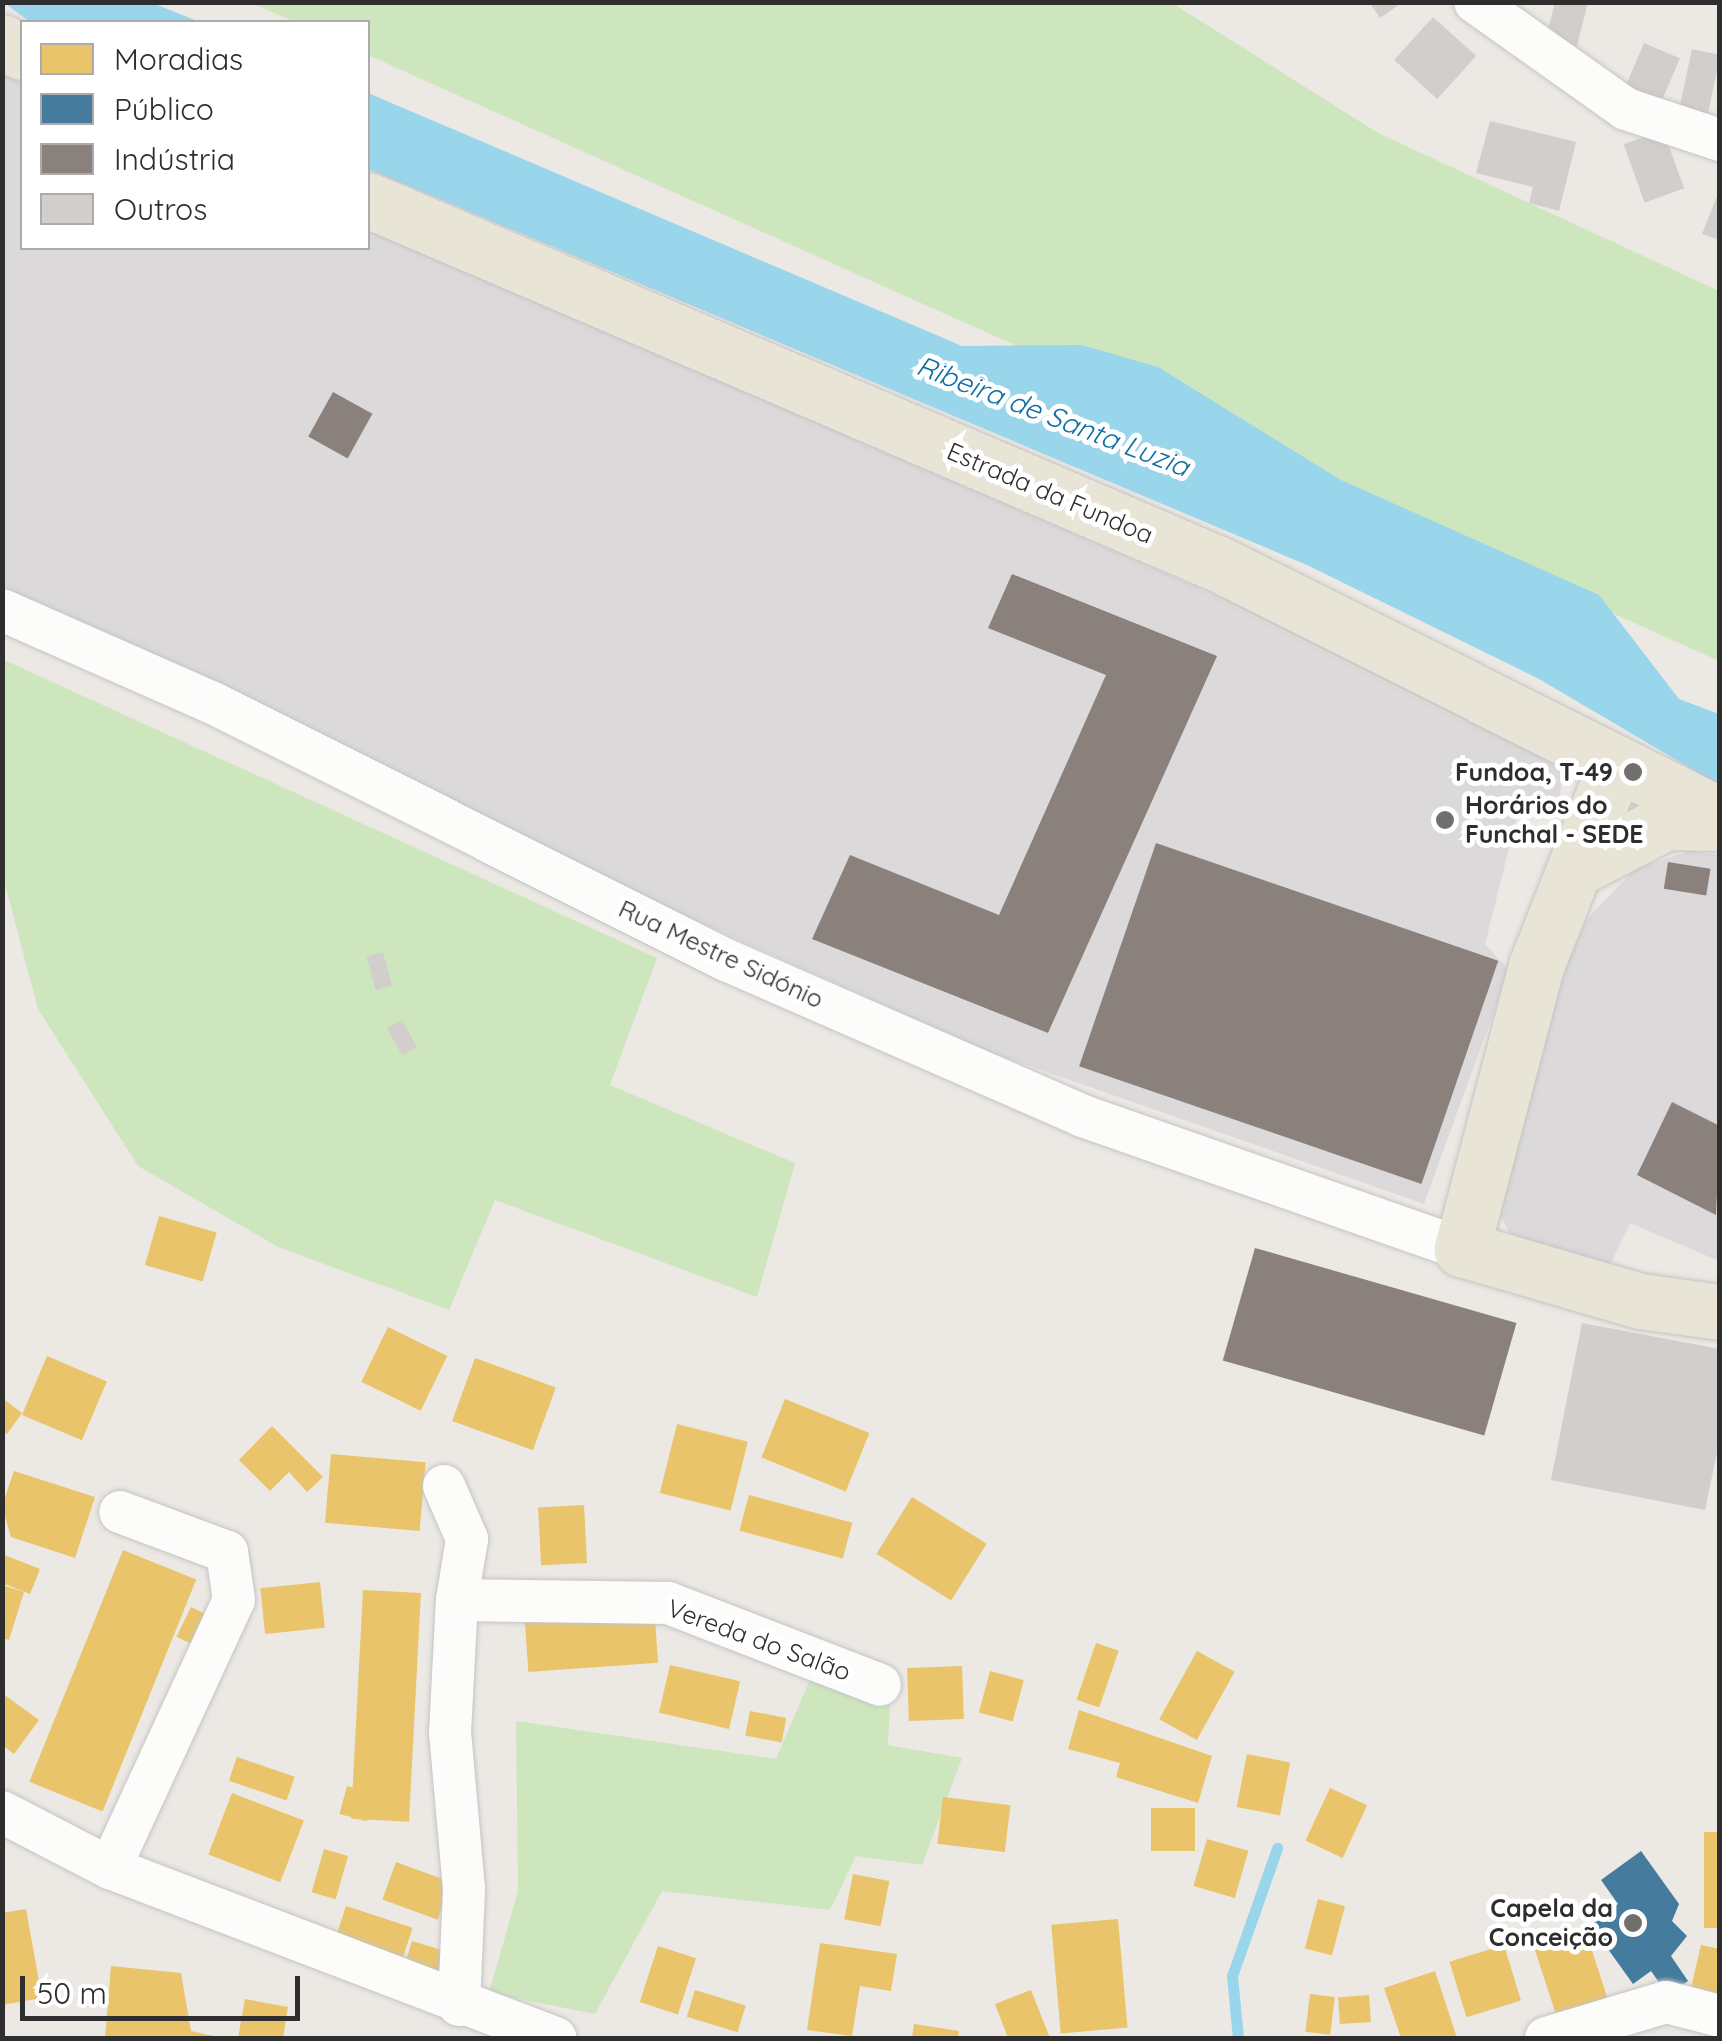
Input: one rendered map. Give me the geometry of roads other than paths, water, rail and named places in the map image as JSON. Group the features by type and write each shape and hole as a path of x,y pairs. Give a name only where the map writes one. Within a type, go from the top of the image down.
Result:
{"main road":[{"name":"Estrada da Fundoa","path":"370,201 1223,566 1720,814"},
{"path":"1616,764 1536,966 1462,1249 1640,1300 1720,1312"},
{"path":"1575,869 1666,822 1720,824"}],"street":[{"path":"1475,2 1626,110 1720,140"},
{"name":"Rua Mestre Sidónio","path":"2,610 886,1030 1082,1116 1462,1249"},
{"path":"444,1486 467,1539 457,1600 450,1733 464,1890 459,2004"},
{"path":"110,1868 234,1600 227,1552 120,1512"},
{"name":"Vereda do Salão","path":"457,1600 668,1603 880,1685"},
{"path":"2,1812 110,1868 551,2038"},
{"path":"1546,2038 1666,2002 1720,2016"}],"water":[{"path":"3,2 152,3 195,20 27,20"},
{"name":"Ribeira de Santa Luzia","path":"370,94 962,346 1082,345 1158,367 1341,480 1599,595 1679,699 1719,714 1719,785 1539,679 1307,565 370,170"}],"waterway":[{"path":"1238,2038 1232,1976 1277,1848"}],"place":[{"name":"Fundoa, T-49","path":"1633,772"},
{"name":"Horários do Funchal - SEDE","path":"1445,820"},
{"name":"Capela da Conceição","path":"1633,1923"}]}
